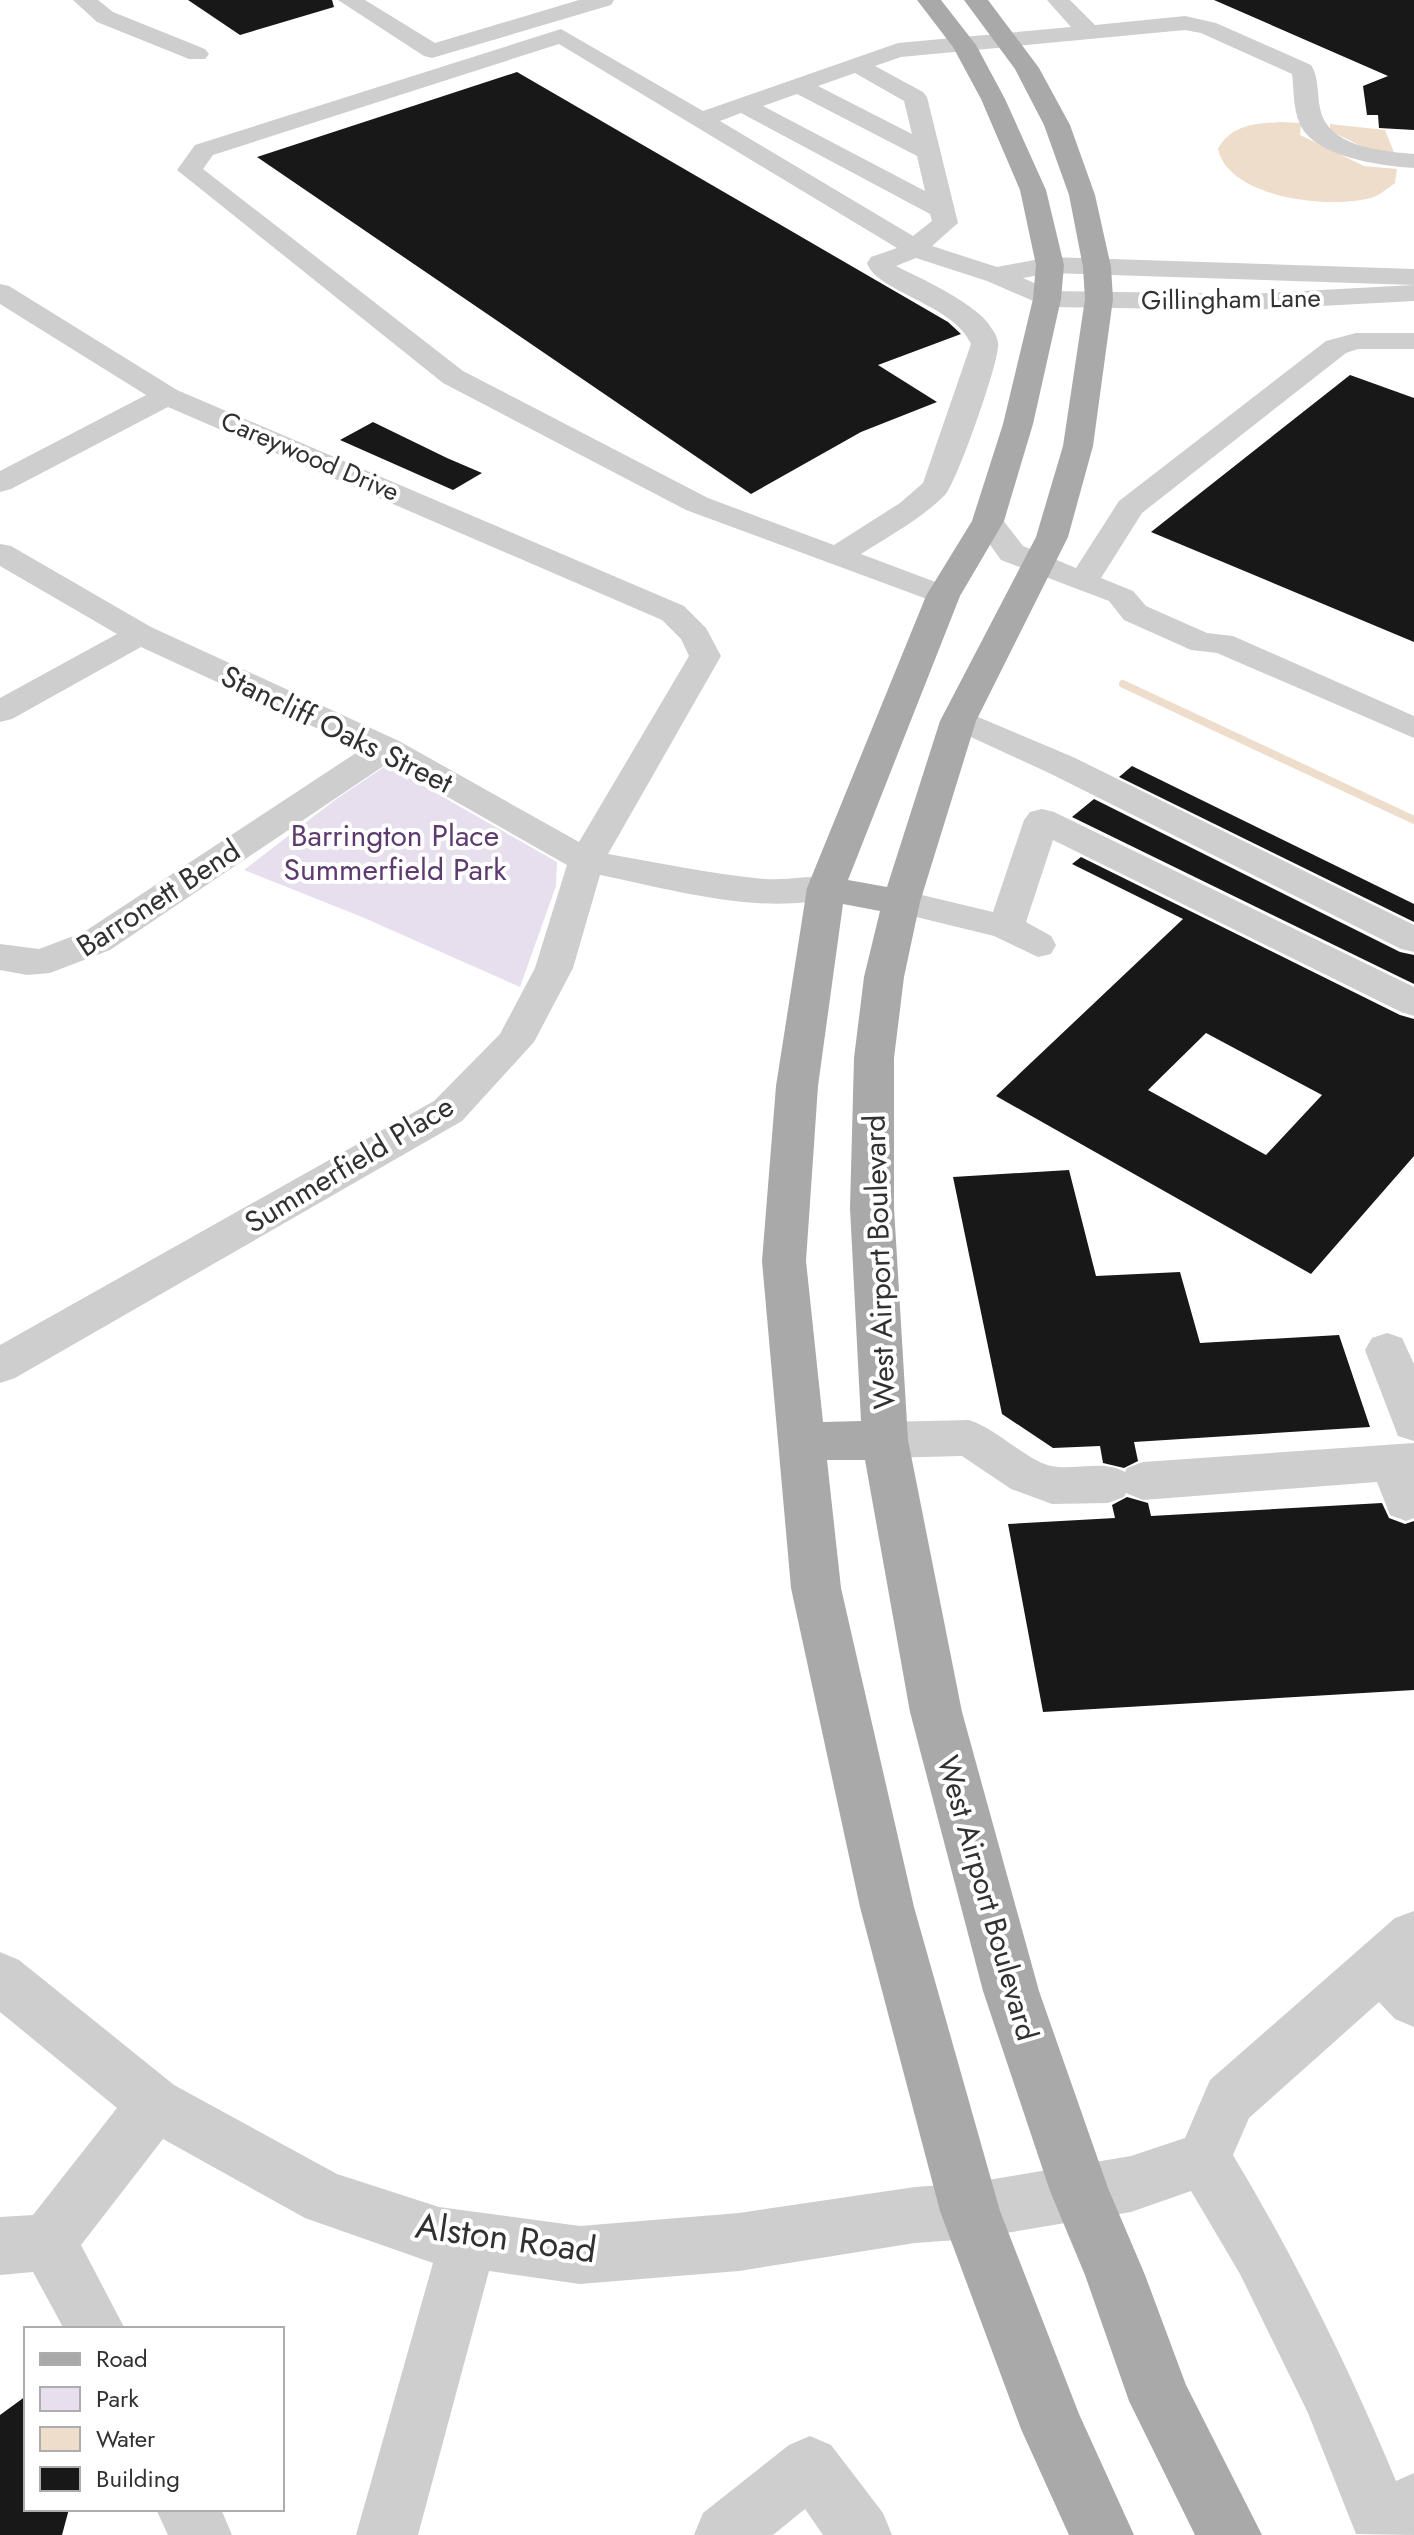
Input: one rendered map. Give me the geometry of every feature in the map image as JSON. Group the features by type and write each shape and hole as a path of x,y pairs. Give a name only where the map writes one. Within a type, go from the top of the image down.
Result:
{"main road":[{"path":"929,0 964,45 993,99 1033,190 1050,265 1047,299 1018,424 988,521 943,596 826,888 797,1086 784,1261 816,1588 887,1907 970,2211 1053,2429 1102,2535"},
{"name":"West Airport Boulevard","path":"976,0 1027,68 1057,125 1082,195 1098,283 1078,446 1052,537 959,719 901,902 884,977 874,1058 872,1208 885,1440 940,1727 1011,1991 1080,2191 1115,2275 1160,2401 1230,2535"},
{"path":"897,707 959,719"},
{"path":"826,888 901,902"},
{"path":"801,1442 885,1440"}],"street":[{"path":"84,0 105,17 197,54"},
{"path":"349,0 432,51 603,0"},
{"path":"1058,0 1090,33"},
{"path":"130,27 158,14"},
{"path":"699,120 898,50 1185,23 1208,28 1303,70 1312,126 1324,136 1369,157 1414,161"},
{"path":"406,35 435,26"},
{"path":"943,596 697,504 453,377 189,170 204,150 561,36 915,248 938,259 996,275 1047,299"},
{"path":"837,556 911,509 936,487 957,435 985,344 978,327 968,319 919,288 882,270 880,263 915,248 945,223 939,209 915,97 857,65"},
{"path":"798,85 929,153"},
{"path":"744,105 939,209"},
{"name":"Gillingham Lane","path":"996,275 1050,265 1098,283 1249,302 1414,293"},
{"name":"Gillingham Lane","path":"1047,299 1098,283 1414,277"},
{"name":"Careywood Drive","path":"0,292 167,396 634,594"},
{"path":"1083,582 1130,507 1336,347 1356,341 1414,341"},
{"path":"0,483 167,396"},
{"path":"988,521 1012,553 1122,598 1135,613 1202,643 1222,643 1414,728"},
{"name":"Stancliff Oaks Street","path":"0,553 140,634 387,748 586,861 726,887 768,891 826,888"},
{"name":"Summerfield Place","path":"0,1366 448,1111 515,1042 554,968 586,861 705,656 695,635 673,613 634,594"},
{"path":"0,712 140,634"},
{"path":"959,719 1061,765 1414,940"},
{"name":"Barronett Bend","path":"0,957 36,963 62,959 97,941 387,748"},
{"path":"1006,927 1061,765"},
{"path":"1042,820 1414,1003"},
{"path":"901,902 1006,927 1038,945"},
{"path":"1387,1350 1414,1423"},
{"path":"885,1440 969,1438 1027,1476 1052,1485 1405,1475"},
{"path":"1403,1968 1229,2099 1204,2159 1267,2268 1330,2395 1378,2512 1397,2520 1414,2504"},
{"name":"Alston Road","path":"0,1978 155,2104 325,2198 439,2236 580,2255 739,2242 915,2215 970,2211 1131,2184 1204,2159"},
{"path":"94,2327 24,2244 155,2104"},
{"path":"387,2535 469,2238"},
{"path":"725,2535 810,2466 861,2535"},
{"path":"188,2511 201,2535"}],"green space":[{"name":"Barrington Place Summerfield Park","path":"387,765 557,862 556,886 520,987 362,917 244,870 335,800"}],"water":[{"path":"1280,122 1301,123 1300,135 1364,166 1397,169 1395,183 1374,197 1356,201 1310,201 1261,190 1226,166 1218,149 1236,130"},
{"path":"1330,124 1385,130 1395,155 1374,152 1330,131"}],"building":[{"path":"188,0 332,0 334,7 240,35"},
{"path":"1214,0 1414,0 1414,130 1379,128 1378,115 1367,115 1363,86 1388,76"},
{"path":"517,72 948,322 961,334 878,365 937,402 861,432 751,494 257,157"},
{"path":"1350,375 1414,398 1414,642 1151,532"},
{"path":"373,422 482,473 453,490 340,440"},
{"path":"1132,766 1414,904 1414,922 1119,777"},
{"path":"1094,799 1400,952 1414,955 1414,984 1072,817"},
{"path":"1081,857 1400,1015 1414,1019 1414,1156 1311,1274 996,1096 1183,919 1072,864","holes":["1206,1033 1322,1095 1266,1155 1148,1090"]},
{"path":"1069,1170 1096,1276 1180,1272 1200,1343 1339,1335 1370,1427 1134,1442 1138,1461 1124,1468 1103,1463 1100,1446 1053,1448 1002,1414 953,1177"},
{"path":"1127,1497 1148,1503 1151,1516 1382,1503 1389,1518 1405,1524 1414,1521 1414,1690 1043,1712 1008,1524 1115,1518 1112,1505"},
{"path":"24,2397 24,2511 68,2511 62,2535 0,2535 0,2415"}],"waterway":[{"path":"1123,684 1414,820"}]}
